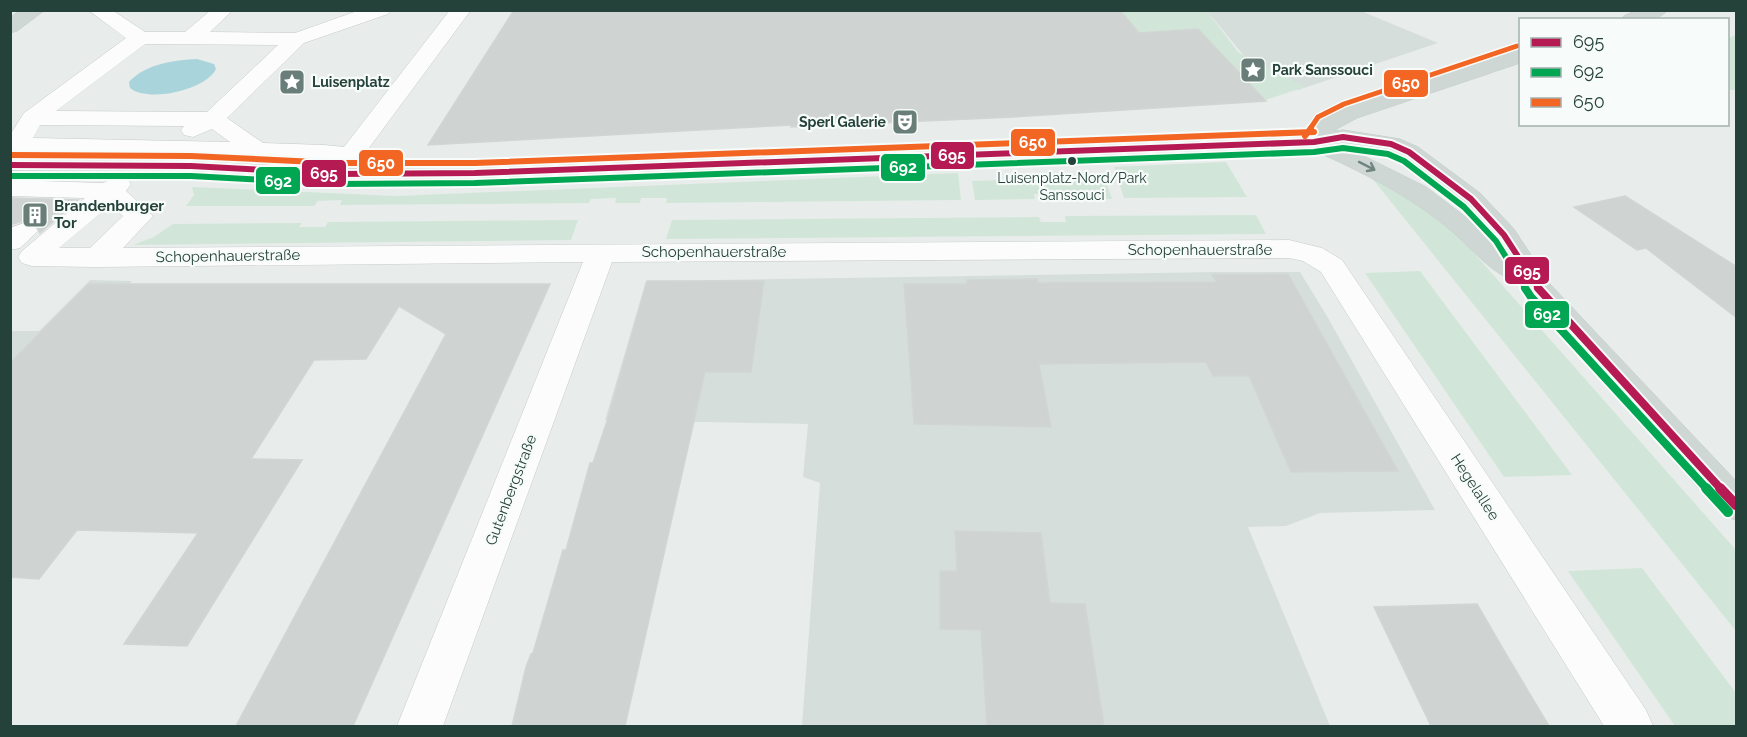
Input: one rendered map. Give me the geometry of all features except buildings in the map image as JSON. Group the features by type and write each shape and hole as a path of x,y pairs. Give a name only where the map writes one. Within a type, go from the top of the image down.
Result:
{"main road":[{"path":"10,27 35,10"},
{"path":"1636,18 1658,10"},
{"path":"1314,142 1325,125 1349,113 1519,57"},
{"path":"14,155 191,166 344,165 475,173 1314,142 1368,166 1432,203 1539,290 1737,505"}],"street":[{"path":"98,10 140,38 297,39 381,10"},
{"path":"190,38 223,10"},
{"path":"14,155 89,147 324,152 344,165 461,10"},
{"path":"14,155 32,118 140,38"},
{"path":"159,148 213,119 297,39"},
{"path":"32,118 213,119 258,151"},
{"path":"89,147 123,119"},
{"path":"42,191 114,187"},
{"path":"26,251 114,187"},
{"path":"105,258 139,216 114,187"},
{"name":"Schopenhauerstraße","path":"26,251 105,258 1289,249 1312,254"},
{"name":"Gutenbergstraße","path":"420,726 601,253"},
{"name":"Hegelallee","path":"1312,254 1332,266 1630,726"}],"shaded area":[{"path":"1207,11 1361,11 1438,43 1298,90 1254,68"},
{"path":"1300,272 1435,510 1320,513 1286,526 1248,527 1330,726 802,726 820,483 803,477 808,424 605,420 646,281"},
{"path":"90,280 132,281 11,408 11,331 39,331"}],"green space":[{"name":"Park Sanssouci","path":"1119,11 1207,11 1238,52 1305,87 1262,101 1143,43"},
{"path":"1736,35 1736,90 1729,90 1729,38"},
{"path":"1226,162 1247,197 1124,198 1114,167"},
{"path":"958,173 961,200 666,203 667,198 641,198 640,203 615,203 616,198 591,199 589,203 340,205 342,200 318,201 314,206 186,206 194,195 192,187 397,196"},
{"path":"1104,177 1112,199 1060,199 1059,194 1034,194 1035,199 975,200 972,181"},
{"path":"1371,177 1418,200 1459,236 1736,550 1736,631"},
{"path":"1256,215 1266,234 666,239 672,220 1039,217 1041,222 1066,222 1065,216"},
{"path":"578,220 571,240 133,245 154,237 173,224 302,223 299,227 325,227 328,222"},
{"path":"1420,271 1572,475 1504,477 1365,273"},
{"path":"1642,568 1736,693 1736,726 1675,726 1568,571"}],"water":[{"path":"197,59 214,64 216,69 201,83 176,92 162,94 138,92 130,88 129,82 151,67 179,60"}],"transit line":[{"name":"650","path":"1305,136 1318,117 1344,104 1517,46"},
{"name":"650","path":"10,155 191,156 337,163 475,163 1314,132"},
{"name":"695","path":"10,165 191,166 337,174 475,173 1314,142 1343,137 1391,144 1409,152 1471,199 1504,235 1539,290 1736,505"},
{"name":"692","path":"10,176 191,176 337,184 475,183 1314,152 1343,148 1388,154 1404,161 1464,207 1496,241 1531,297 1728,512"}],"place":[{"name":"Park Sanssouci","path":"1253,70"},
{"name":"Luisenplatz","path":"292,82"},
{"name":"Sperl Galerie","path":"905,122"},
{"name":"Luisenplatz-Nord/Park Sanssouci","path":"1072,161"},
{"name":"Brandenburger Tor","path":"35,215"}]}
